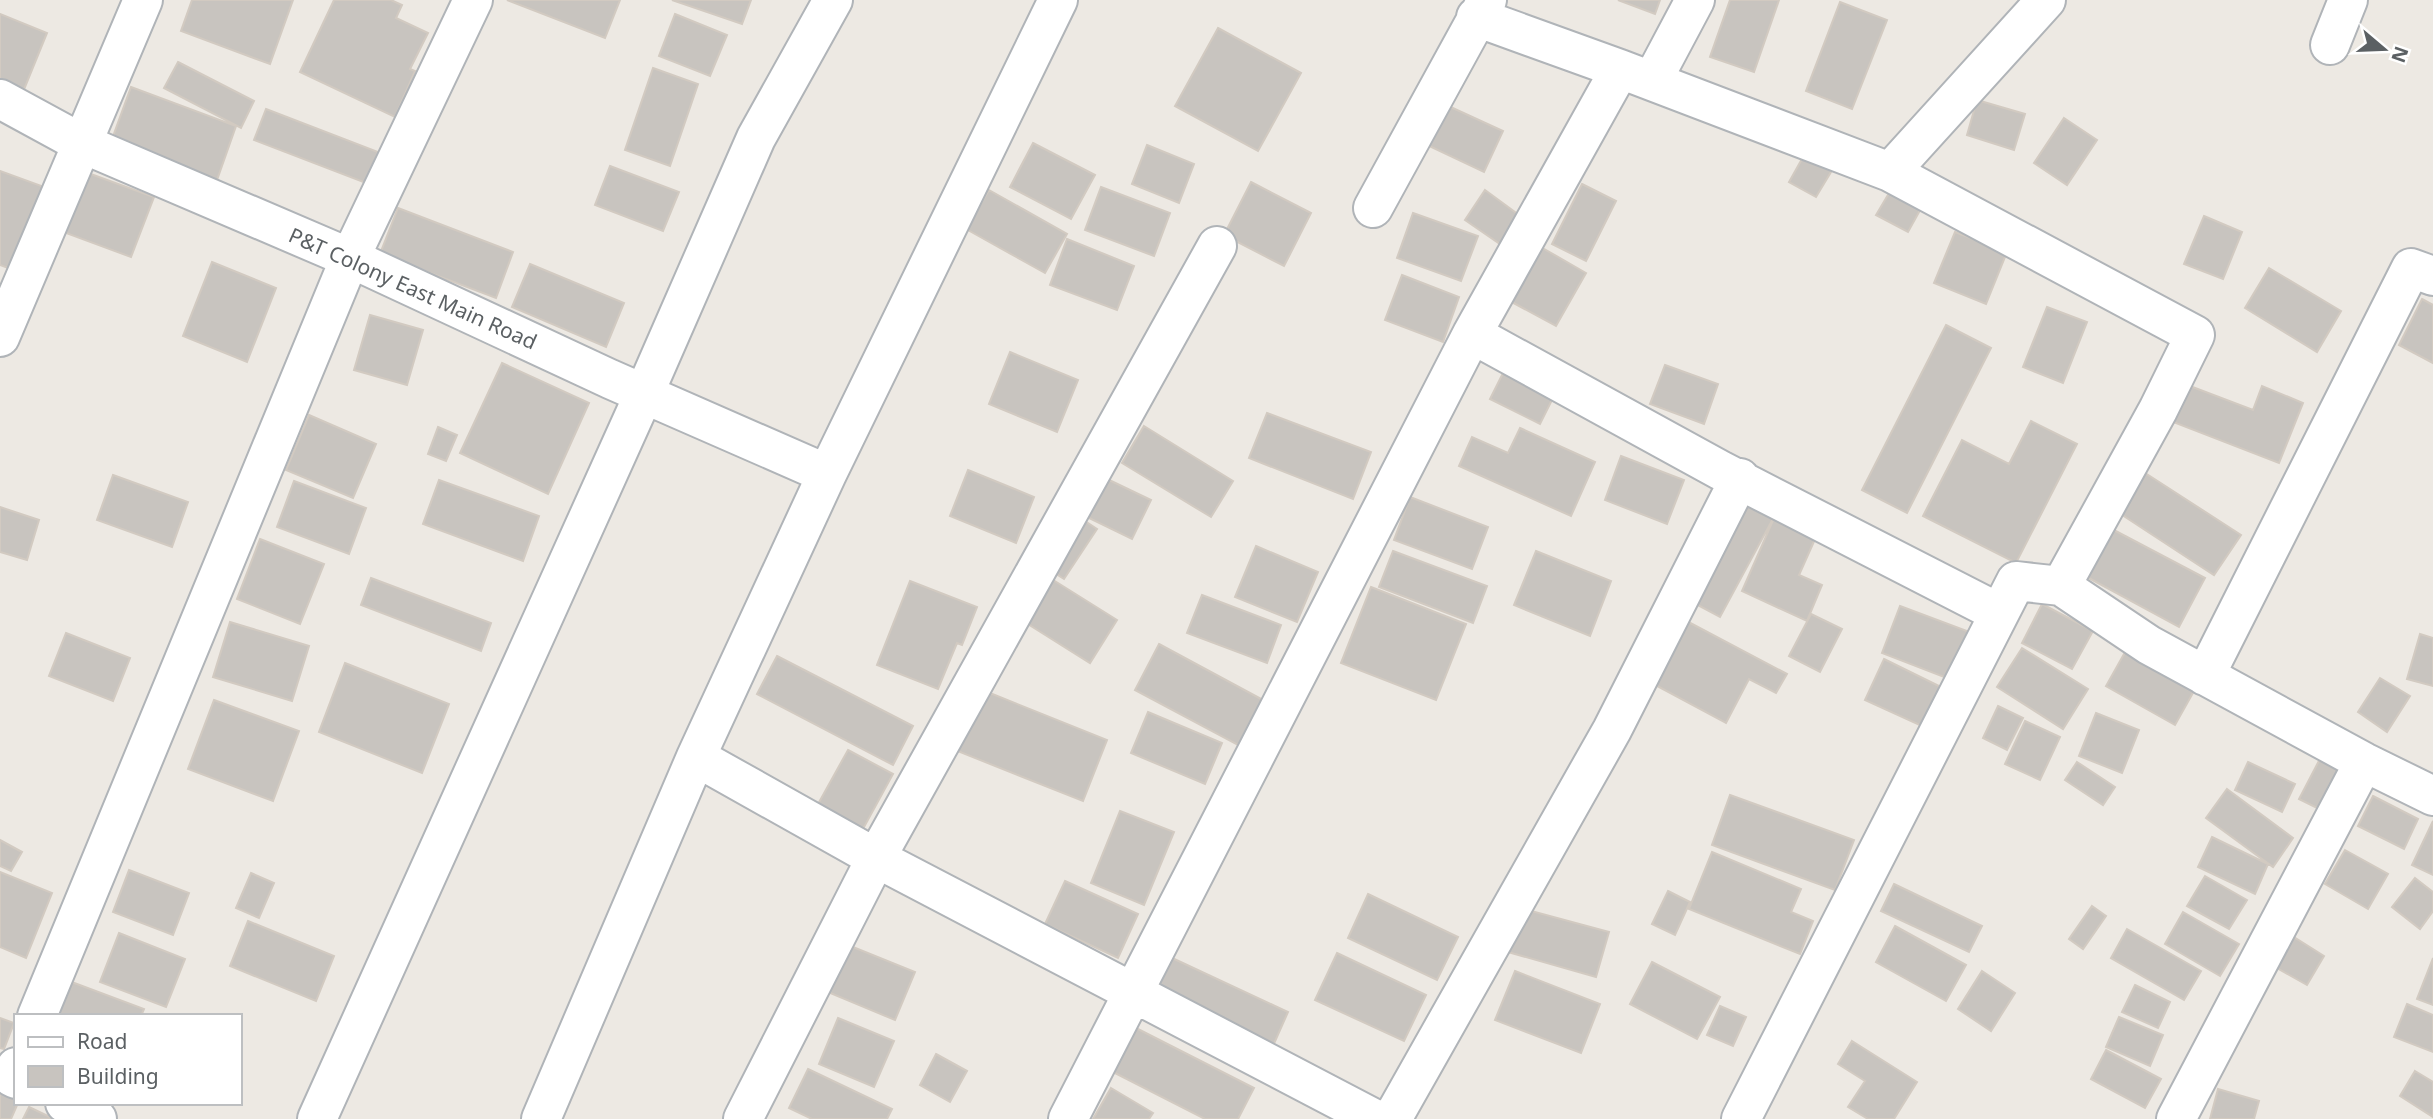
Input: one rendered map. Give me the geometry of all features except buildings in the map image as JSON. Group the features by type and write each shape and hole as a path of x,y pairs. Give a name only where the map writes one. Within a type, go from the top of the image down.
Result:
{"street":[{"path":"0,337 143,0"},
{"path":"38,1014 350,258 473,0"},
{"path":"317,1119 644,394 756,138 833,0"},
{"path":"541,1119 696,757 827,474 1058,0"},
{"path":"1068,1119 1472,334 1636,75 1695,0"},
{"path":"1889,172 2046,0"},
{"path":"2330,45 2348,0"},
{"path":"1373,208 1481,9 1636,75 1889,172 2195,335 2158,410 2061,586"},
{"name":"P&T Colony East Main Road","path":"0,99 81,143 350,258 644,394 827,474"},
{"path":"743,1119 876,858 1217,246"},
{"path":"2205,676 2411,268 2433,276"},
{"path":"1472,334 1720,470 1999,613"},
{"path":"1392,1119 1612,730 1740,478"},
{"path":"1741,1119 2016,581 2061,586 2149,645 2364,762 2433,796"},
{"path":"696,757 876,858 1375,1119"},
{"path":"2176,1119 2364,762"},
{"path":"69,1105 97,1119"}]}
